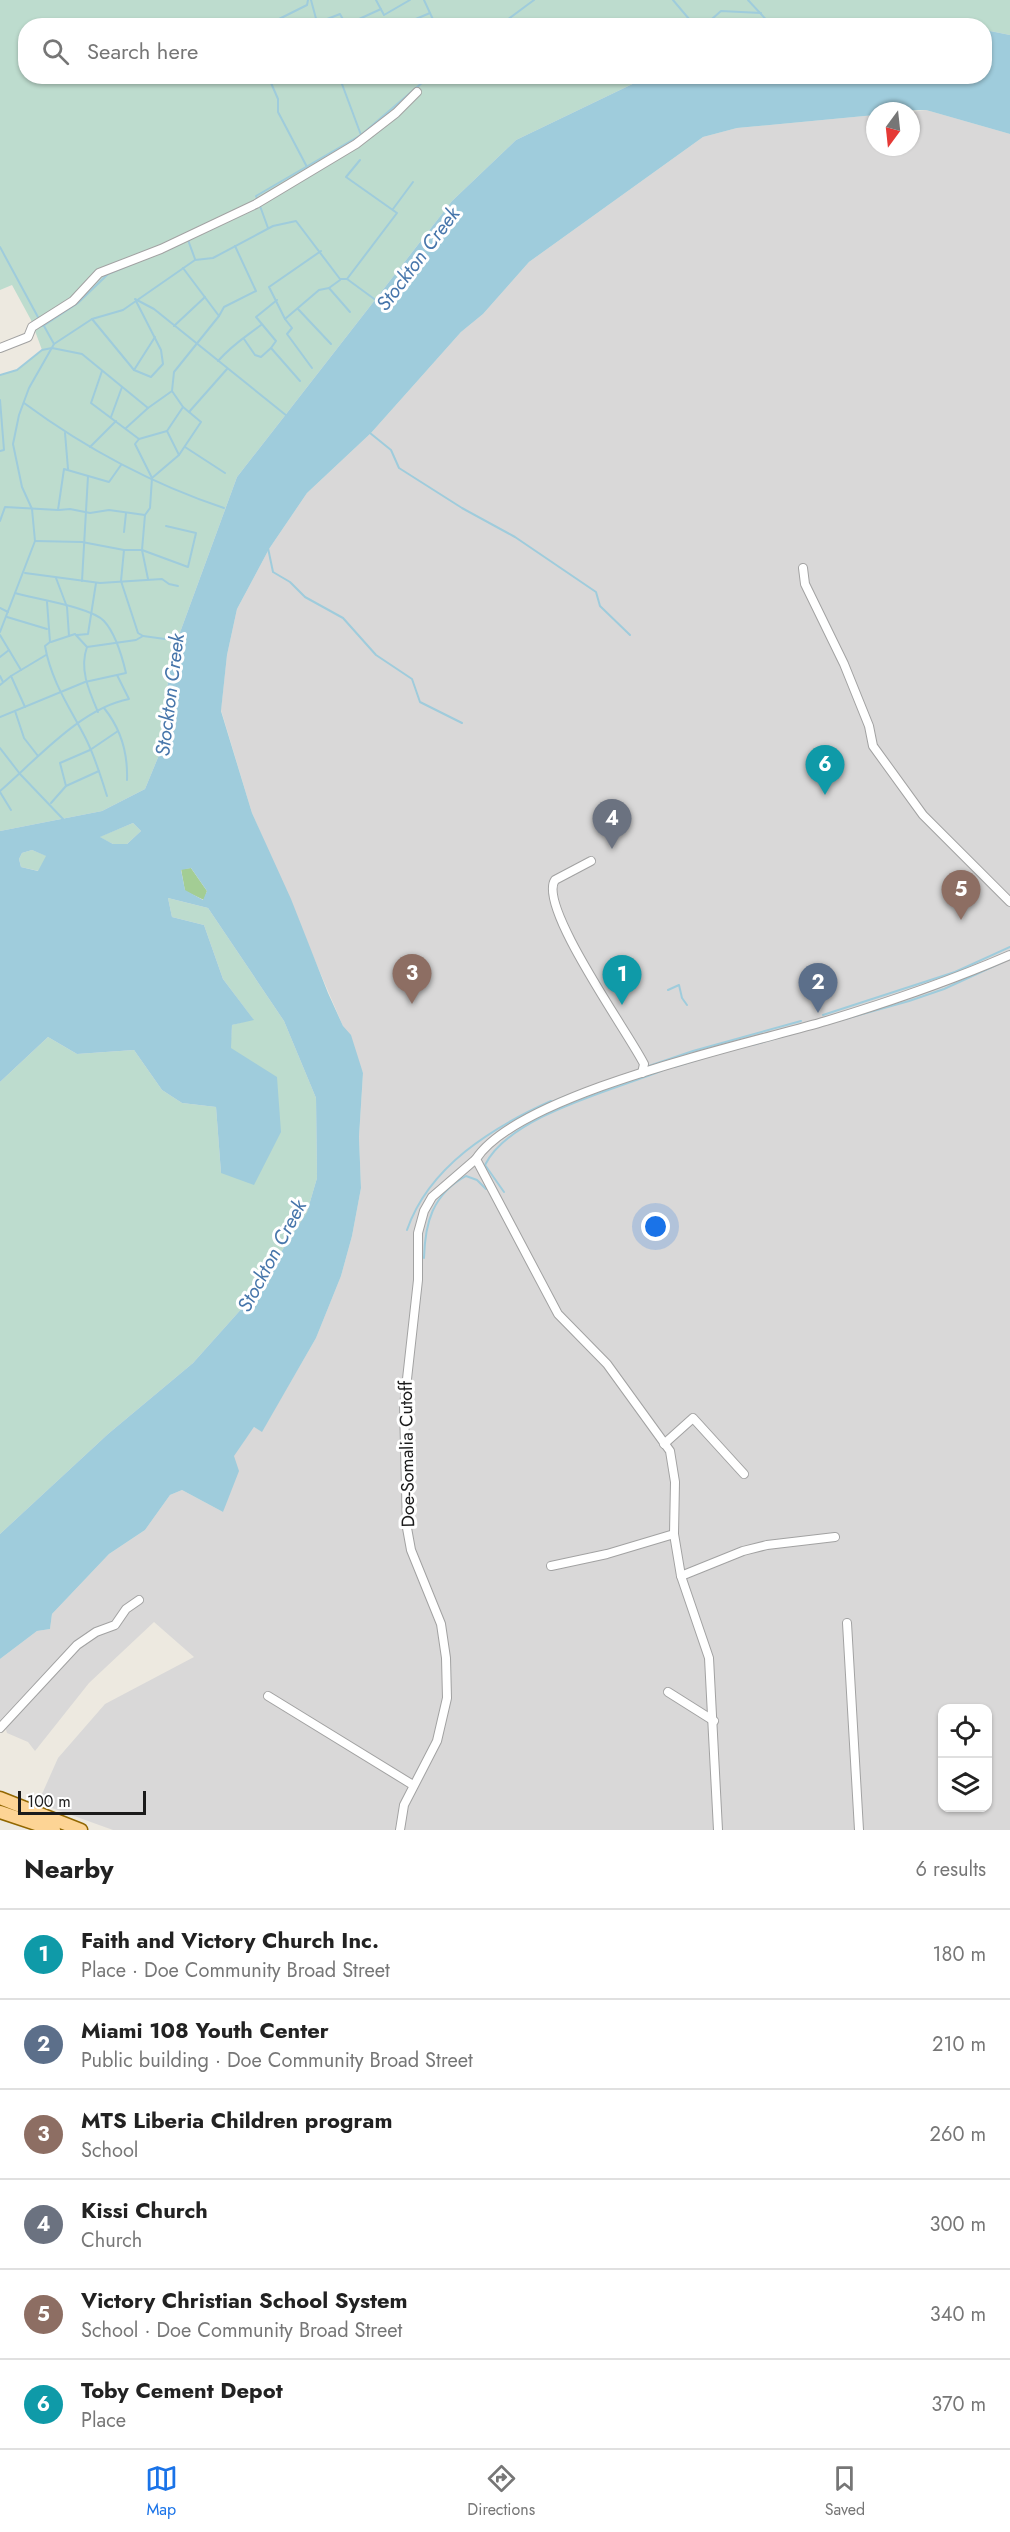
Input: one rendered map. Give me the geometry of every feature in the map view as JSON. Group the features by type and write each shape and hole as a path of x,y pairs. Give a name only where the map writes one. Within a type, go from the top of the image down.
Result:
{"main road":[{"path":"0,1798 81,1830"},
{"path":"0,1812 54,1830"}],"street":[{"path":"0,348 28,337 32,327 73,301 99,273 161,249 256,204 356,144 396,113 417,92"},
{"path":"802,568 805,584 844,664 869,726 873,746 923,815 1010,902"},
{"path":"591,861 555,880 551,889 557,910 592,979 644,1064 642,1073"},
{"name":"Doe-Somalia Cutoff","path":"400,1830 404,1805 437,1741 447,1698 446,1658 441,1624 411,1550 406,1519 404,1406 418,1280 418,1233 424,1211 432,1197 476,1159 490,1142 516,1124 582,1095 642,1073 750,1040 884,1003 955,978 1010,955"},
{"path":"476,1159 558,1314 607,1364 669,1452 674,1470 674,1534 681,1576 709,1658 718,1830"},
{"path":"664,1444 693,1419 744,1473"},
{"path":"551,1566 607,1554 674,1534"},
{"path":"681,1576 759,1547 835,1537"},
{"path":"0,1728 77,1645 96,1632 115,1625 126,1609 140,1600"},
{"path":"848,1623 859,1830"},
{"path":"669,1692 714,1722"},
{"path":"268,1696 413,1785"}],"shaded area":[{"path":"926,110 1010,134 1010,1830 113,1830 38,1803 58,1758 105,1704 194,1657 154,1622 89,1683 35,1751 28,1742 7,1733 4,1723 0,1721 0,1659 37,1631 50,1629 52,1614 109,1554 145,1530 170,1495 182,1490 223,1512 233,1456 254,1427 262,1431 316,1338 341,1276 352,1236 361,1188 359,1137 363,1073 252,813 221,710 227,655 237,609 269,549 307,493 371,433 461,332 483,314 529,262 703,137 737,128 866,116 866,156 920,156 920,111"}],"green space":[{"path":"0,0 1010,0 1010,35 992,31 992,18 18,18 18,84 632,84 516,140 452,201 237,477 171,657 159,755 145,789 102,811 0,831 0,375 17,370 42,350 31,320 12,285 0,290"},
{"path":"133,823 141,831 127,844 113,844 99,837"},
{"path":"32,850 47,856 39,871 21,867 19,859 22,853"},
{"path":"191,868 207,891 204,900 185,891 181,869"},
{"path":"168,898 208,908 284,1021 316,1098 317,1178 307,1212 252,1297 193,1363 108,1434 0,1534 0,1082 48,1037 77,1054 134,1050 162,1090 182,1103 216,1107 221,1173 232,1025 253,1019 223,979 204,925 172,917"}],"water":[{"name":"Stockton Creek","path":"992,31 1010,35 1010,134 920,110 920,102 866,102 866,116 737,128 703,137 529,262 483,314 461,332 371,433 307,493 269,549 237,609 227,655 221,711 252,813 291,899 328,993 343,1026 351,1035 363,1073 359,1137 361,1188 352,1236 341,1276 316,1338 262,1432 254,1427 234,1456 239,1471 223,1512 182,1490 170,1495 145,1530 109,1554 52,1614 50,1629 37,1631 0,1659 0,1534 108,1434 193,1363 252,1297 307,1212 317,1178 316,1098 284,1021 208,908 168,898 172,917 204,925 223,979 254,1020 232,1025 231,1048 277,1077 281,1132 254,1185 221,1173 216,1107 182,1103 162,1090 134,1050 77,1054 48,1037 0,1082 0,831 102,811 145,789 159,755 171,657 237,477 452,201 516,140 632,84 992,84","holes":["133,823 141,831 127,844 113,844 100,837","32,850 46,856 38,871 21,867 19,859 22,853","191,868 207,891 203,900 185,890 181,870"]}],"waterway":[{"path":"281,18 307,5 308,0"},
{"path":"311,0 316,18"},
{"path":"376,0 384,15 410,0"},
{"path":"424,0 432,18"},
{"path":"510,18 534,0"},
{"path":"673,0 688,18"},
{"path":"748,0 765,18"},
{"path":"361,18 381,9"},
{"path":"713,18 721,11 761,13"},
{"path":"418,18 430,13"},
{"path":"330,18 340,14 342,18"},
{"path":"271,84 278,99 278,112 307,167"},
{"path":"342,84 361,135"},
{"path":"258,200 256,196 361,135 421,84"},
{"path":"347,279 397,213 346,177 360,160"},
{"path":"393,209 413,182"},
{"path":"260,206 268,228"},
{"name":"Stockton Creek","path":"0,632 35,541 32,509 22,487 13,444 19,415 29,388 54,344 92,319 123,310 195,260 213,258 273,226 296,221 340,279 347,279 377,301"},
{"path":"188,240 195,259"},
{"path":"43,326 78,303 108,274 178,245"},
{"path":"219,316 224,307 256,291 235,246"},
{"path":"0,247 39,319"},
{"path":"285,319 269,287 321,251"},
{"path":"183,268 219,316 174,372 172,391 183,407"},
{"path":"312,368 287,334 292,328 285,319 319,290 329,288 340,280"},
{"path":"329,288 350,312"},
{"path":"174,326 205,297"},
{"path":"135,299 154,309 287,416"},
{"path":"271,348 276,341 256,317 277,300"},
{"path":"92,319 134,370 151,377 163,364 161,350 136,301"},
{"path":"298,309 331,344"},
{"path":"218,361 261,325"},
{"path":"44,326 54,344"},
{"path":"134,370 155,337"},
{"path":"244,339 255,355 261,357 271,348 300,381"},
{"path":"0,375 17,370 42,350 52,348 82,354 148,408 172,391"},
{"path":"152,478 135,444 139,439 167,431 183,407 189,412 227,369"},
{"path":"102,371 91,403 139,439"},
{"path":"111,417 122,387"},
{"path":"0,400 4,450 0,451"},
{"path":"24,403 95,450 171,488 224,508"},
{"path":"126,428 148,408"},
{"path":"148,579 142,550 145,515 150,508 152,478 179,455 201,422 189,412"},
{"path":"90,447 116,421"},
{"path":"167,431 179,455"},
{"path":"65,433 68,469"},
{"path":"370,433 391,450 399,468 462,508 515,537 596,592 600,606 630,635"},
{"path":"185,447 225,473"},
{"path":"0,521 5,507 58,510 64,469 109,482 121,465"},
{"path":"82,581 88,476"},
{"path":"59,510 70,509 90,513 109,510 145,515"},
{"path":"124,532 126,513"},
{"path":"35,541 82,542 124,550 142,550 188,567 196,533 166,526"},
{"path":"268,548 273,572 290,582 305,597 343,618 376,655 412,679 420,702 462,723"},
{"name":"Stockton Creek","path":"124,550 121,581 138,633 143,636 165,639"},
{"path":"25,573 100,583 162,579 178,586"},
{"path":"56,578 67,607 69,636"},
{"path":"77,635 88,634 96,583"},
{"path":"0,717 85,682 126,673 115,639 104,621 75,608 15,593"},
{"path":"47,602 50,642 45,646 48,659 62,694 89,746 107,796"},
{"path":"0,608 8,612"},
{"path":"7,617 47,629"},
{"path":"51,642 75,634 87,647 85,672 88,688 98,712"},
{"path":"0,635 21,670 11,676 25,707"},
{"path":"87,647 136,640 143,636"},
{"path":"0,657 9,650"},
{"path":"21,670 46,655"},
{"path":"0,791 77,724 111,704 129,699 117,675"},
{"path":"0,676 3,682"},
{"path":"0,685 11,676"},
{"path":"104,708 115,724 122,742 127,780"},
{"path":"15,711 24,738 38,756"},
{"path":"66,786 60,763 90,750 118,731"},
{"path":"0,748 20,774 63,819"},
{"path":"51,803 66,786 99,771"},
{"path":"0,792 11,810"},
{"path":"823,1015 955,972 1010,947"},
{"path":"752,1045 909,1001 944,989 1005,961"},
{"path":"668,990 679,985 682,998 687,1005"},
{"path":"646,1067 693,1051 801,1021"},
{"path":"674,1067 700,1059"},
{"path":"504,1192 485,1165 498,1147 516,1132 564,1107 663,1070"},
{"path":"552,1102 569,1095"},
{"path":"407,1230 417,1207 447,1168 486,1136 551,1101"},
{"path":"424,1258 429,1222 438,1201 445,1192 466,1176 477,1180 486,1189"}],"place":[{"name":"Toby Cement Depot","path":"825,795"},
{"name":"Kissi Church","path":"612,849"},
{"name":"Victory Christian School System","path":"961,920"},
{"name":"MTS Liberia Children program","path":"412,1004"},
{"name":"Faith and Victory Church Inc.","path":"622,1005"},
{"name":"Miami 108 Youth Center","path":"818,1013"}]}
